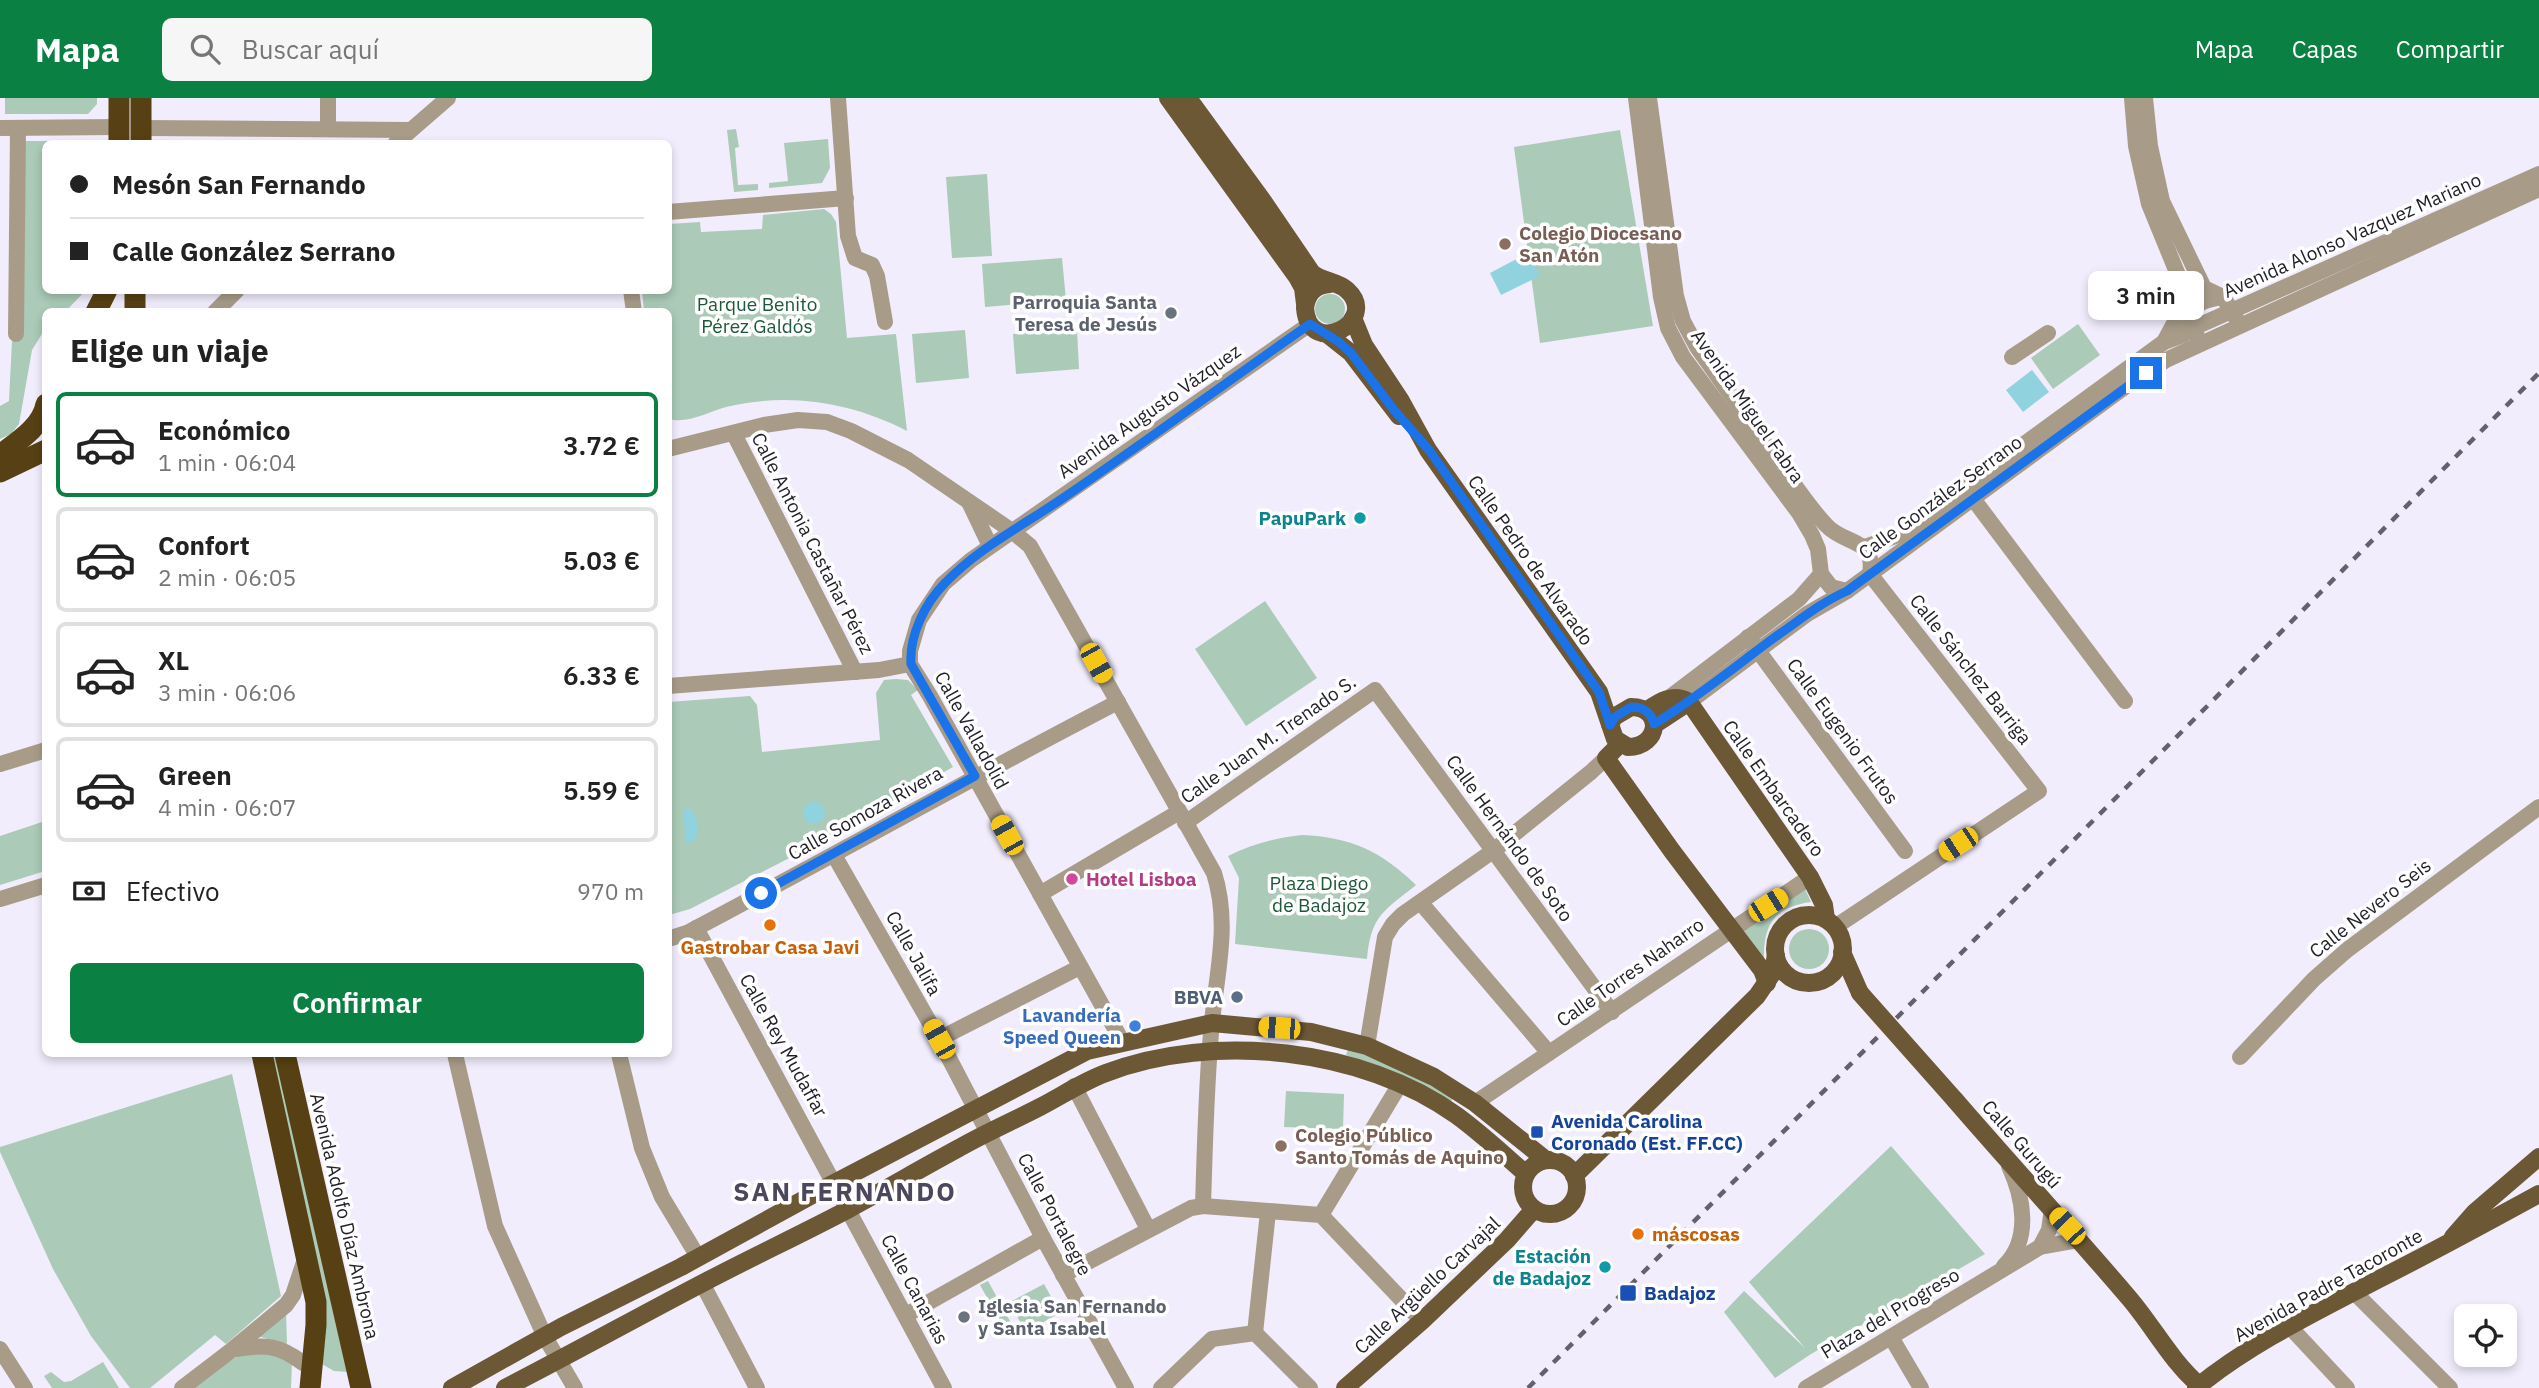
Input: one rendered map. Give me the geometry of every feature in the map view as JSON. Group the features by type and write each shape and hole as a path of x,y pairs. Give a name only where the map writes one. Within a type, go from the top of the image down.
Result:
{"highway":[{"path":"119,98 119,135"},
{"path":"141,98 141,136"},
{"path":"0,455 29,433 42,414"},
{"path":"0,472 42,452"},
{"path":"263,1057 316,1302 310,1388"},
{"name":"Avenida Adolfo Díaz Ambrona","path":"286,1057 361,1388"}],"main road":[{"path":"1168,98 1297,277 1303,288 1306,316 1310,324 1317,331 1327,334 1340,332 1353,318 1354,304 1349,292 1337,285 1323,284 1312,292 1305,304"},
{"path":"1188,98 1309,270 1330,284"},
{"name":"Calle Pedro de Alvarado","path":"1353,318 1364,345 1429,450 1599,692 1610,725"},
{"name":"Calle Pedro de Alvarado","path":"1327,334 1351,353 1394,410 1429,450"},
{"name":"Calle Pedro de Alvarado","path":"1599,692 1644,714"},
{"path":"1644,714 1670,697 1696,703"},
{"path":"1644,714 1651,737 1641,745 1628,747 1620,744 1610,725 1615,717 1696,703"},
{"name":"Calle Embarcadero","path":"1696,703 1810,877 1831,923"},
{"path":"1620,744 1606,758 1762,970 1762,990"},
{"path":"1574,1176 1762,990 1774,968 1777,940 1782,928 1790,920 1808,915 1831,923 1842,944 1838,967 1829,976 1810,982 1796,979 1783,971 1776,956"},
{"name":"Calle Gurugú","path":"1842,951 1860,993 2079,1240 2135,1305 2185,1373 2200,1387"},
{"path":"1762,990 1796,979"},
{"path":"1819,980 1860,993"},
{"path":"452,1388 545,1336 1087,1051 1212,1023 1311,1032 1367,1046 1434,1077 1475,1102 1546,1160 1563,1163 1574,1176 1576,1193 1567,1208 1550,1214 1534,1209 1525,1197 1523,1181 1531,1167 1546,1160"},
{"path":"505,1388 702,1283 849,1209 1044,1105 1074,1086 1109,1072 1153,1060 1210,1052 1266,1052 1311,1056 1367,1071 1400,1084 1456,1115 1526,1174"},
{"path":"2446,1245 2474,1212 2539,1157"},
{"name":"Avenida Padre Tacoronte","path":"2200,1387 2223,1367 2290,1327 2539,1194"},
{"name":"Calle Argüello Carvajal","path":"1345,1388 1422,1321 1507,1240 1534,1209"}],"street":[{"path":"328,98 328,130"},
{"path":"399,140 448,98"},
{"path":"838,98 849,236 855,258 872,265 877,276 885,322"},
{"name":"Avenida Miguel Fabra","path":"1636,98 1661,297 1668,328 1683,357 1799,513 1812,535 1821,569"},
{"name":"Avenida Miguel Fabra","path":"1649,98 1676,296 1683,321 1697,347 1805,500 1834,533 1858,545"},
{"path":"2132,98 2136,146 2185,292 2188,327 2203,344"},
{"path":"2145,98 2150,146 2162,201 2161,215 2204,288 2223,297 2241,326"},
{"path":"0,128 119,135"},
{"path":"16,334 18,128"},
{"path":"141,136 410,130"},
{"name":"Avenida Alonso Vazquez Mariano","path":"2188,327 2232,312 2539,174"},
{"name":"Avenida Alonso Vazquez Mariano","path":"2221,335 2539,189"},
{"path":"672,212 846,198"},
{"path":"2185,292 2202,285"},
{"path":"2164,342 2178,316 2185,292"},
{"path":"219,308 233,294"},
{"name":"Calle González Serrano","path":"1670,697 1752,643 1851,588 1889,561 1969,493 2164,342 2188,327 2196,304 2202,300 2223,297"},
{"name":"Avenida Augusto Vázquez","path":"1012,531 1310,324"},
{"path":"2012,357 2048,333"},
{"name":"Calle González Serrano","path":"1696,703 1752,643 1799,599 1821,569 1825,554 1830,549 1838,544 1858,545 1901,534 1969,493 2166,360 2221,335"},
{"path":"672,448 764,425 798,420 827,422 891,450 968,499 1030,546 1214,873 1221,895 1223,937 1212,1023 1203,1206"},
{"name":"Calle Antonia Castañar Pérez","path":"734,433 855,672"},
{"path":"1969,493 2125,701"},
{"path":"968,499 990,547"},
{"name":"Calle Valladolid","path":"1012,531 943,584 919,620 910,651 911,664 1123,1044"},
{"path":"1858,545 1871,557 1870,574"},
{"path":"1821,569 1831,587 1884,592 1889,561"},
{"name":"Calle Sánchez Barriga","path":"1831,923 2039,791 1870,574"},
{"name":"Calle Eugenio Frutos","path":"1752,643 1905,851"},
{"path":"672,685 855,672 911,664"},
{"name":"Calle Juan M. Trenado S.","path":"1040,894 1182,818 1376,690"},
{"name":"Calle Hernándo de Soto","path":"1376,690 1612,1012"},
{"name":"Calle Somoza Rivera","path":"672,937 696,928 975,776 1118,702"},
{"path":"0,764 42,751"},
{"path":"1367,1046 1385,937 1393,923 1493,851 1606,758"},
{"name":"Calle Nevero Seis","path":"2240,1057 2314,979 2347,950 2539,807"},
{"name":"Calle Jalifa","path":"834,855 976,1109"},
{"name":"Calle Torres Naharro","path":"1475,1102 1810,877"},
{"path":"0,899 42,886"},
{"path":"1421,903 1549,1053"},
{"name":"Calle Rey Mudaffar","path":"696,928 849,1209"},
{"path":"939,1039 1080,967"},
{"path":"456,1057 495,1226 545,1336 575,1388"},
{"path":"621,1057 642,1147 662,1197 698,1257"},
{"path":"1321,1215 1400,1084"},
{"path":"1074,1086 1148,1229"},
{"name":"Calle Portalegre","path":"976,1109 1126,1388"},
{"name":"Plaza del Progreso","path":"1996,1273 2008,1262 2021,1234 2019,1187 2007,1160"},
{"path":"1063,1275 1191,1208 1203,1206 1321,1215 1422,1321"},
{"name":"Calle Canarias","path":"849,1209 944,1388"},
{"path":"2040,1247 2049,1230 2052,1209"},
{"path":"1255,1333 1268,1212"},
{"path":"906,1315 1043,1238"},
{"name":"Plaza del Progreso","path":"1806,1388 2040,1247 2079,1240"},
{"path":"182,1388 273,1317 293,1295 307,1251"},
{"path":"702,1283 757,1388"},
{"path":"2354,1292 2450,1388"},
{"path":"2290,1327 2347,1388"},
{"path":"1161,1388 1212,1339 1255,1333"},
{"path":"1255,1333 1310,1388"},
{"path":"1891,1337 1921,1388"},
{"path":"233,1349 254,1346 278,1348 289,1352 303,1363"},
{"path":"0,1349 25,1388"}],"green space":[{"path":"5,98 97,98 97,104 88,114 5,114"},
{"path":"736,129 739,147 735,148 738,185 758,184 758,190 734,192 727,130"},
{"path":"1620,130 1653,326 1540,343 1514,147"},
{"path":"828,139 830,168 822,183 769,188 769,183 788,181 784,143"},
{"path":"22,141 42,141 42,294 82,294 69,308 42,308 42,334 32,350 19,424 11,434 0,439 0,406 9,401"},
{"path":"987,174 992,256 952,258 946,177"},
{"name":"Parque Benito Pérez Galdós","path":"824,209 831,214 836,222 847,338 896,334 907,431 864,413 819,402 796,400 749,403 726,407 691,419 672,419 672,308 644,308 642,294 672,294 672,224 700,222 701,232 762,229 763,215"},
{"path":"1062,258 1066,300 985,307 982,264"},
{"path":"1330,294 1340,299 1345,309 1340,319 1330,324 1320,319 1315,309 1320,299"},
{"path":"2078,324 2100,355 2053,389 2031,358"},
{"path":"965,330 969,378 916,383 912,334"},
{"path":"1077,330 1079,369 1016,374 1013,334"},
{"path":"1265,601 1317,678 1246,726 1195,649"},
{"path":"884,680 908,680 918,690 911,695 953,767 811,847 690,909 672,914 672,702 750,696 757,705 762,752 880,740 876,693"},
{"path":"42,822 42,872 0,885 0,836"},
{"name":"Plaza Diego de Badajoz","path":"1302,835 1336,839 1364,848 1390,863 1416,885 1381,915 1372,933 1367,959 1235,944 1239,878 1228,856 1264,842"},
{"path":"1805,889 1811,902 1788,908 1774,919 1769,927 1764,960 1742,929"},
{"path":"1809,929 1823,935 1829,949 1823,963 1809,969 1795,963 1789,949 1795,935"},
{"path":"1348,1049 1402,1071 1453,1098 1450,1103 1403,1077 1346,1055"},
{"path":"270,1057 279,1057 349,1372 334,1371 320,1363"},
{"path":"232,1074 281,1296 226,1344 215,1335 150,1388 130,1388 91,1336 53,1269 0,1147"},
{"path":"1286,1091 1344,1094 1343,1129 1284,1127"},
{"path":"1891,1146 1985,1254 1811,1354 1775,1378 1724,1312 1744,1291 1805,1348 1749,1282"},
{"path":"988,1281 1017,1334 1010,1338 980,1285"},
{"path":"1044,1284 1060,1313 1025,1332 1010,1302"},
{"path":"286,1313 287,1344 257,1336"},
{"path":"258,1350 292,1362 291,1388 194,1388 232,1359"},
{"path":"103,1362 119,1388 52,1388 44,1376 51,1372 64,1382 71,1381"}],"water":[{"path":"1528,253 1540,276 1501,295 1490,273"},
{"path":"2032,370 2049,392 2023,412 2006,390"},
{"path":"814,802 824,809 825,813 818,823 814,824 804,817 803,813 810,803"},
{"path":"690,808 698,828 694,842 686,843 683,809"}],"railway":[{"path":"1528,1388 2539,373"}],"place":[{"name":"Colegio Diocesano San Atón","path":"1505,244"},
{"name":"Parroquia Santa Teresa de Jesús","path":"1171,313"},
{"name":"PapuPark","path":"1360,518"},
{"name":"Hotel Lisboa","path":"1072,879"},
{"name":"Gastrobar Casa Javi","path":"770,925"},
{"name":"BBVA","path":"1237,997"},
{"name":"Lavandería Speed Queen","path":"1135,1026"},
{"name":"Avenida Carolina Coronado (Est. FF.CC)","path":"1537,1132"},
{"name":"Colegio Público Santo Tomás de Aquino","path":"1281,1146"},
{"name":"máscosas","path":"1638,1234"},
{"name":"Estación de Badajoz","path":"1605,1267"},
{"name":"Badajoz","path":"1628,1293"},
{"name":"Iglesia San Fernando y Santa Isabel","path":"964,1317"}],"district":[{"name":"SAN FERNANDO","path":"845,1191"}],"route":[{"path":"761,893 975,776 911,664 910,651 919,620 943,584 971,560 1310,324 1351,353 1377,389 1429,450 1599,692 1610,725 1615,717 1631,707 1644,709 1653,718 1654,724 1689,702 1807,614 1847,591 2146,373"}]}
